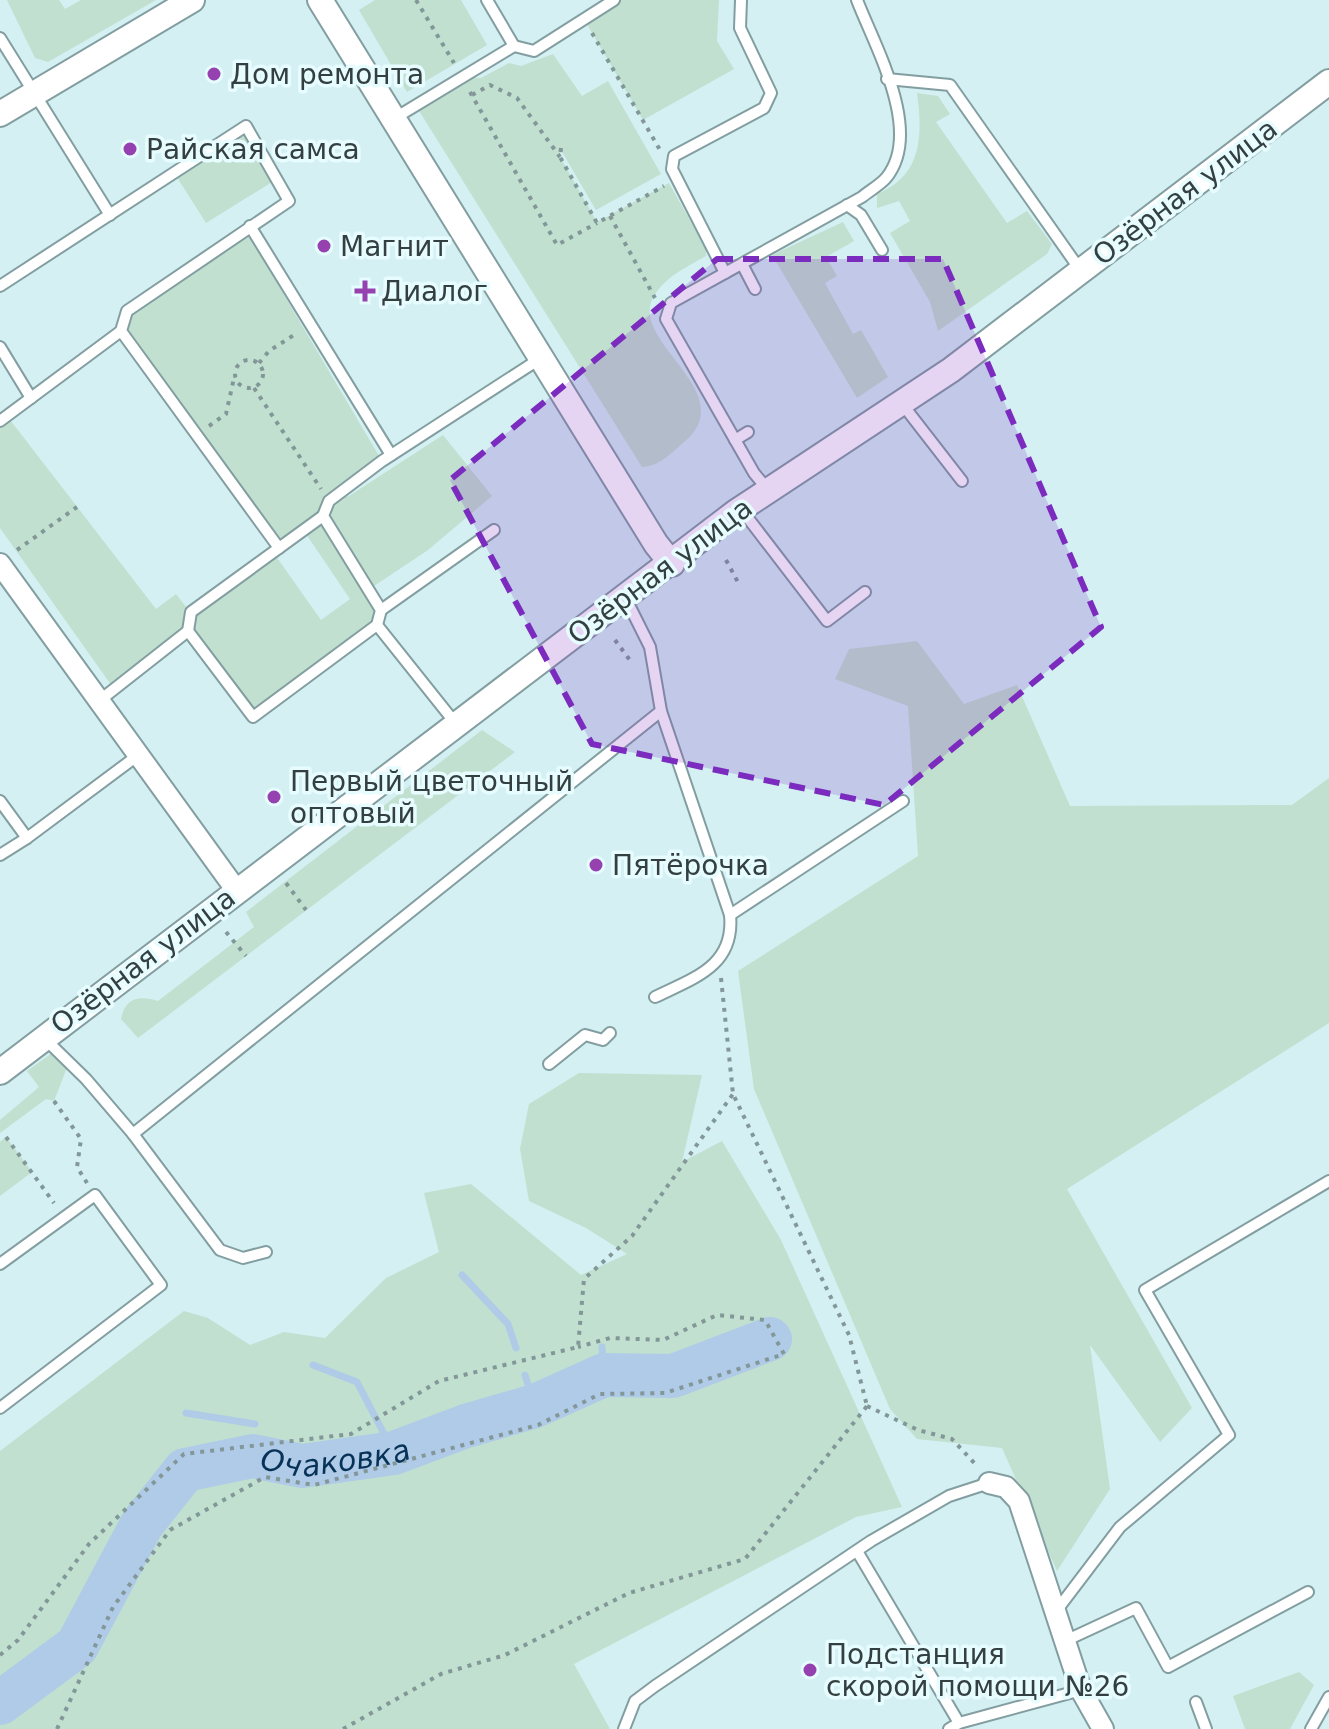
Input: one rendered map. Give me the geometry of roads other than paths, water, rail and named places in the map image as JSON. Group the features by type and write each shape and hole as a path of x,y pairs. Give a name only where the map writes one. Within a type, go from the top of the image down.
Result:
{"street":[{"path":"0,114 192,0"},
{"path":"320,0 672,564"},
{"name":"Озёрная улица","path":"0,1072 42,1037 741,509 903,405 1329,82"},
{"path":"3,565 137,756 237,891"},
{"path":"989,1483 1006,1487 1019,1501 1081,1690 1103,1729"}],"lane":[{"path":"487,0 514,46 534,51 614,0"},
{"path":"725,273 674,174 674,156 764,108 771,93 740,28 741,0"},
{"path":"768,490 735,440 666,319 671,303 847,205 886,178 899,153 901,113 857,0"},
{"path":"0,38 32,95 110,215"},
{"path":"393,119 514,46"},
{"path":"887,79 950,85 1081,271"},
{"path":"0,286 246,126 289,201 127,311 121,331 0,421"},
{"path":"847,205 861,215 882,250"},
{"path":"250,226 391,455"},
{"path":"742,264 755,289"},
{"path":"121,331 279,548"},
{"path":"0,347 31,398"},
{"path":"98,701 188,631 191,612 323,516 329,501 391,455 541,358"},
{"path":"903,405 962,481"},
{"path":"735,440 748,432"},
{"path":"741,509 827,621 865,592"},
{"path":"323,516 381,610"},
{"path":"188,631 253,717 377,625 381,610 494,530"},
{"path":"625,597 650,647 661,711 730,915 732,933 720,960 691,980 655,997"},
{"path":"377,625 457,725"},
{"path":"133,1134 661,711"},
{"path":"0,855 137,756"},
{"path":"0,801 27,838"},
{"path":"730,915 903,801"},
{"path":"549,1064 585,1035 603,1040 610,1033"},
{"path":"42,1037 86,1079 133,1134 220,1250 243,1258 266,1252"},
{"path":"1057,1610 1120,1527 1229,1435 1145,1290 1329,1181"},
{"path":"0,1264 95,1195 161,1285 0,1408"},
{"path":"624,1729 635,1701 857,1551 949,1496 989,1483"},
{"path":"857,1551 954,1726 1081,1690"},
{"path":"1067,1640 1136,1608 1168,1667 1308,1592"},
{"path":"1311,1729 1329,1697"},
{"path":"1196,1702 1206,1729"}],"waterway":[{"path":"462,1275 508,1324 516,1348"},
{"name":"Очаковка","path":"0,1703 77,1646 142,1524 185,1470 253,1456 302,1466 394,1453 466,1426 535,1406 604,1375 673,1376 770,1339"},
{"path":"602,1347 604,1375"},
{"path":"313,1365 357,1382 394,1453"},
{"path":"525,1375 535,1406"},
{"path":"186,1413 255,1424"}],"place":[{"name":"Дом ремонта","path":"214,74"},
{"name":"Райская самса","path":"130,149"},
{"name":"Магнит","path":"324,246"},
{"name":"Диалог","path":"365,291"},
{"name":"Первый цветочный оптовый","path":"274,797"},
{"name":"Пятёрочка","path":"596,865"},
{"name":"Подстанция скорой помощи №26","path":"810,1670"}]}
